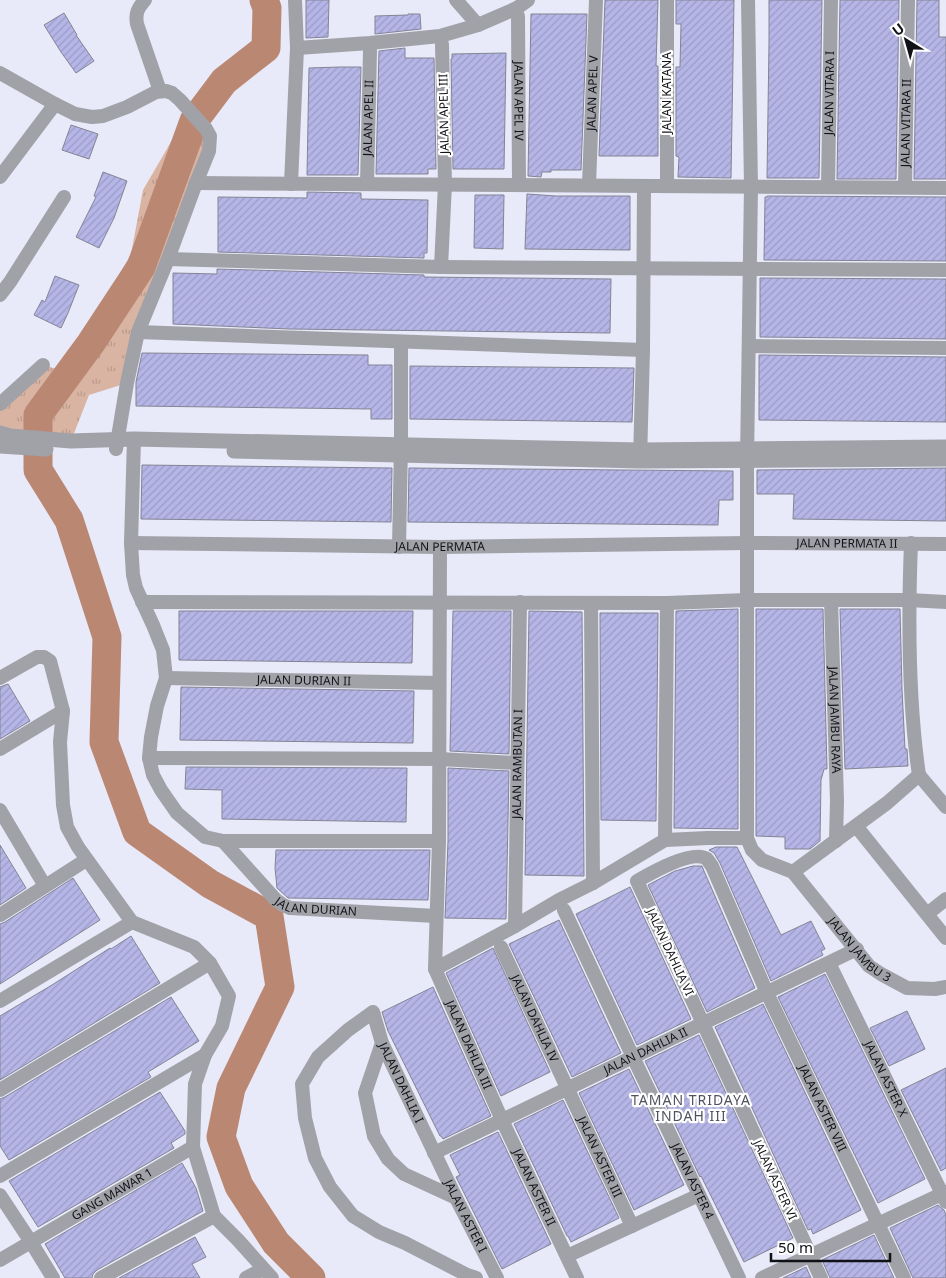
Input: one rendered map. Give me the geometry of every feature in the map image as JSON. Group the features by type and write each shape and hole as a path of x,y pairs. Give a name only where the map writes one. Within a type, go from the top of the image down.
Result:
{"street":[{"path":"145,0 139,7 136,17 137,24 160,91"},
{"path":"291,184 297,48 295,0"},
{"path":"456,0 478,25"},
{"path":"297,48 440,36 478,25 517,8 528,0"},
{"name":"JALAN APEL V","path":"589,185 596,0"},
{"name":"JALAN KATANA","path":"666,186 667,0"},
{"path":"748,0 751,186 747,455 747,838 752,850 762,860 793,872 887,803 919,775"},
{"name":"JALAN VITARA I","path":"828,187 831,0"},
{"name":"JALAN VITARA II","path":"905,188 908,0"},
{"name":"JALAN APEL IV","path":"518,16 519,185"},
{"name":"JALAN APEL III","path":"441,267 445,184 442,44"},
{"name":"JALAN APEL II","path":"367,184 370,51"},
{"path":"0,73 75,114 92,117 103,116 127,107 150,94 166,91 172,93 180,100 210,136 209,151 138,332 117,444"},
{"path":"0,178 55,104"},
{"path":"196,183 946,188"},
{"path":"640,456 644,186"},
{"path":"0,295 64,197"},
{"path":"168,259 441,267 946,270"},
{"path":"138,332 643,350"},
{"path":"399,547 401,342"},
{"path":"749,346 946,348"},
{"path":"0,404 43,365"},
{"path":"5,440 71,445 133,444 640,456 899,454 946,459"},
{"path":"133,444 131,543 133,575 136,588 163,650 166,678 150,737 149,758 153,775 160,790 176,813 205,837 223,842 439,841"},
{"path":"899,454 946,447"},
{"name":"JALAN PERMATA","path":"131,543 399,547 747,543"},
{"name":"JALAN PERMATA II","path":"747,543 946,544"},
{"path":"911,543 909,600 914,740 919,775 946,807"},
{"path":"440,547 439,841 435,968 593,883 665,840 747,838"},
{"path":"142,602 667,603 747,600 909,600 946,602"},
{"name":"JALAN JAMBU RAYA","path":"831,600 837,801 836,840"},
{"name":"JALAN RAMBUTAN I","path":"515,926 520,602"},
{"path":"591,602 593,883"},
{"path":"665,840 667,603"},
{"path":"0,678 37,657 44,657 51,664 63,711 60,742 63,805 67,827 86,860 132,922 194,947 210,963 229,996 222,1026 205,1055 195,1084 193,1147 214,1216 267,1273 246,1278"},
{"name":"JALAN DURIAN II","path":"166,678 439,683"},
{"path":"0,749 63,711"},
{"path":"149,758 439,759 517,763"},
{"path":"0,810 4,826 45,886"},
{"path":"856,826 946,938"},
{"name":"JALAN DURIAN","path":"223,842 276,900 290,908 436,916"},
{"name":"JALAN ASTER VIII","path":"637,880 663,867 692,856 701,857 712,866 767,992 904,1278"},
{"path":"0,915 86,860"},
{"name":"JALAN JAMBU 3","path":"793,872 869,966 907,988 946,988"},
{"name":"JALAN DAHLIA VI","path":"637,880 703,1023"},
{"path":"928,914 946,899"},
{"name":"JALAN ASTER 4","path":"564,910 632,1057 739,1278"},
{"path":"0,1001 132,922"},
{"name":"JALAN DAHLIA IV","path":"501,947 568,1088"},
{"name":"JALAN DAHLIA II","path":"434,1153 856,949"},
{"path":"0,1090 210,963"},
{"name":"JALAN ASTER X","path":"828,963 945,1196"},
{"name":"JALAN DAHLIA III","path":"435,968 502,1120"},
{"name":"JALAN DAHLIA I","path":"434,1153 382,1042 373,1012 348,1030 318,1057 302,1084 305,1118 315,1158 330,1187 353,1216 379,1232 476,1278"},
{"name":"JALAN ASTER VI","path":"703,1023 821,1278"},
{"path":"382,1042 365,1093 374,1136 388,1159 404,1174 456,1198"},
{"path":"0,1176 205,1055"},
{"name":"JALAN ASTER III","path":"568,1088 632,1226"},
{"name":"JALAN ASTER II","path":"502,1120 577,1278"},
{"name":"GANG MAWAR 1","path":"0,1260 193,1147"},
{"name":"JALAN ASTER I","path":"434,1153 497,1278"},
{"path":"0,1195 52,1278"},
{"path":"567,1256 699,1195"},
{"path":"762,1278 879,1223 945,1196"},
{"path":"101,1278 214,1216"}],"green space":[{"path":"189,111 210,136 127,383 89,395 71,441 0,433 0,404 43,365 63,371 131,254 143,190"}],"building":[{"path":"306,0 329,0 328,37 306,38"},
{"path":"605,0 658,0 656,66 658,66 658,156 599,156"},
{"path":"676,0 734,0 731,178 678,177 679,157 676,156 676,67 680,67 681,24 676,24"},
{"path":"769,0 822,0 819,178 767,178"},
{"path":"840,0 899,0 896,179 837,179"},
{"path":"917,0 939,0 939,37 946,37 946,179 914,179"},
{"path":"64,13 94,61 76,73 44,25"},
{"path":"420,14 421,29 375,34 375,16"},
{"path":"531,14 587,14 581,170 551,170 551,172 542,172 541,177 528,176"},
{"path":"405,48 405,58 434,58 436,169 428,169 428,174 376,174 379,51"},
{"path":"506,53 504,169 453,169 452,54"},
{"path":"361,67 358,175 307,175 309,68"},
{"path":"71,125 98,134 89,159 62,150"},
{"path":"103,172 127,181 114,218 99,248 76,237 96,197 94,196"},
{"path":"307,192 361,193 361,199 428,200 427,253 424,253 424,258 218,252 218,197 307,198"},
{"path":"527,194 630,196 630,250 525,249"},
{"path":"475,195 504,195 503,249 474,248"},
{"path":"765,197 946,197 946,261 764,260"},
{"path":"217,269 424,275 424,277 611,279 610,333 289,329 173,324 173,273 217,274"},
{"path":"55,276 79,285 61,328 34,315 42,300 45,302"},
{"path":"760,278 946,279 946,339 760,337"},
{"path":"142,353 368,355 368,365 392,365 392,419 371,419 371,409 136,406 136,382"},
{"path":"759,355 946,357 946,422 759,420"},
{"path":"410,366 634,368 632,422 410,419"},
{"path":"142,465 392,468 391,522 141,519"},
{"path":"409,468 733,471 733,500 719,500 718,525 408,522"},
{"path":"946,468 946,521 793,519 794,494 757,494 757,470"},
{"path":"738,609 738,829 674,828 676,611"},
{"path":"756,609 823,609 827,769 824,769 821,780 820,841 810,849 785,849 785,837 756,836"},
{"path":"840,609 900,609 905,749 907,749 908,766 845,769"},
{"path":"179,611 413,611 412,663 179,660"},
{"path":"453,611 511,611 509,754 450,751"},
{"path":"529,611 582,612 584,876 525,875"},
{"path":"600,613 658,613 656,821 601,820"},
{"path":"8,684 30,721 0,739 0,687"},
{"path":"181,687 414,691 413,743 180,740"},
{"path":"186,767 407,768 406,822 222,819 222,790 185,789"},
{"path":"448,768 509,771 506,919 445,918"},
{"path":"0,845 26,888 0,905"},
{"path":"716,847 737,847 781,935 811,921 825,949 821,951 823,955 771,981 720,863 714,853 709,850"},
{"path":"276,850 430,850 428,900 288,898 277,888"},
{"path":"693,866 702,866 755,988 707,1012 648,885 675,871"},
{"path":"73,878 100,920 0,984 0,924"},
{"path":"630,887 691,1019 637,1045 576,914"},
{"path":"559,920 621,1053 572,1077 509,944"},
{"path":"131,936 160,983 0,1080 0,1016"},
{"path":"493,948 550,1072 501,1096 446,973"},
{"path":"825,974 925,1179 878,1203 778,997"},
{"path":"433,987 491,1116 443,1139 388,1031 382,1012"},
{"path":"171,997 199,1041 148,1072 151,1077 9,1160 0,1146 0,1099"},
{"path":"763,1004 861,1210 813,1234 811,1229 808,1230 715,1027"},
{"path":"907,1011 925,1049 889,1066 870,1028"},
{"path":"699,1035 793,1238 744,1262 700,1177 645,1061"},
{"path":"946,1068 946,1168 941,1171 901,1090"},
{"path":"629,1069 684,1185 634,1210 579,1093"},
{"path":"160,1092 185,1131 185,1134 171,1143 174,1148 38,1227 9,1181"},
{"path":"563,1100 619,1218 571,1242 514,1124"},
{"path":"498,1132 551,1244 502,1269 456,1177 460,1175 450,1155"},
{"path":"182,1163 196,1188 203,1211 97,1270 92,1278 65,1278 45,1244"},
{"path":"938,1205 944,1210 946,1215 946,1278 913,1278 890,1228"},
{"path":"874,1235 894,1278 830,1278 822,1260"},
{"path":"195,1237 206,1257 192,1264 200,1278 119,1278"},
{"path":"806,1267 811,1278 783,1278"}],"waterway":[{"path":"264,0 267,8 266,48 224,81 194,121 141,267 91,343 38,415 38,470 69,520 107,637 104,742 137,832 210,884 269,916 280,987 231,1088 221,1137 239,1186 276,1243 311,1278"}],"district":[{"name":"TAMAN TRIDAYA INDAH III","path":"691,1108"}]}
